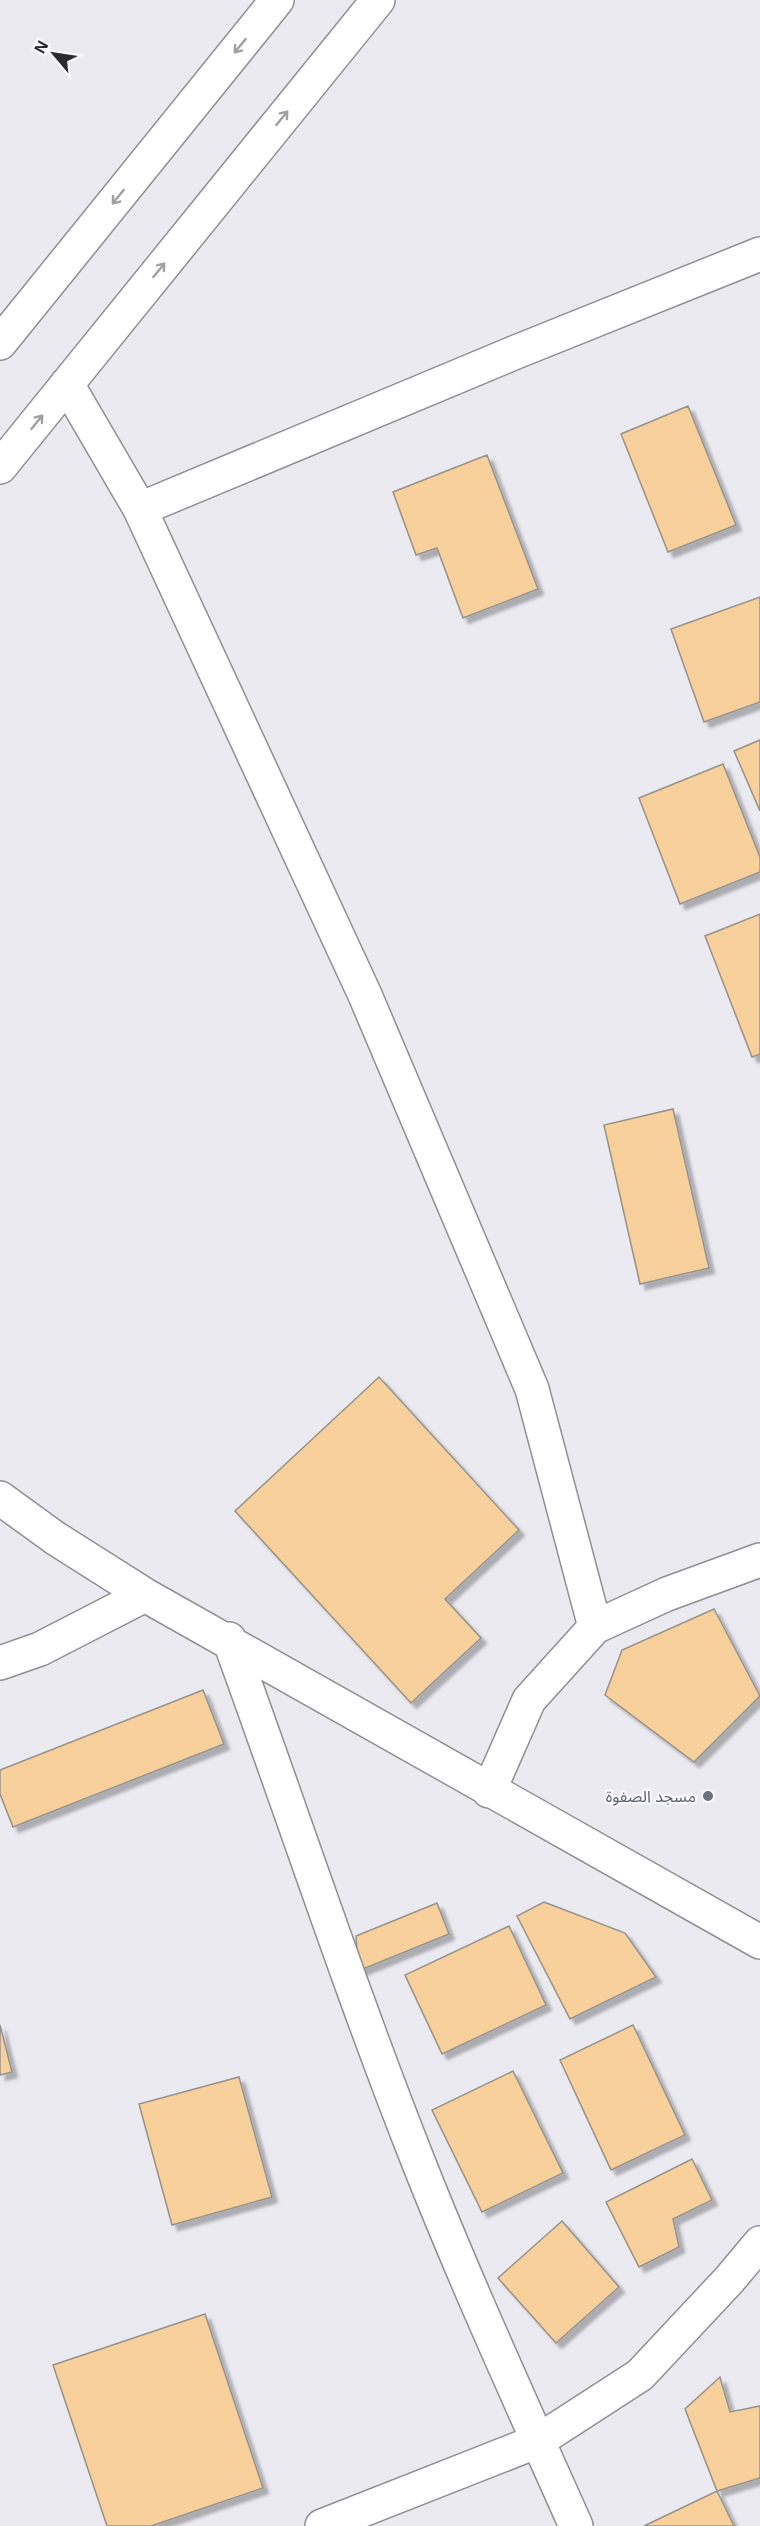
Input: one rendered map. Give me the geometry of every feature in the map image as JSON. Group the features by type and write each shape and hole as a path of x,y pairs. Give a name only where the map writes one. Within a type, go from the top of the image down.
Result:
{"street":[{"path":"0,343 277,0"},
{"path":"0,467 378,0"},
{"path":"140,509 516,352 760,254"},
{"path":"67,384 140,509 365,995 532,1389 595,1627"},
{"path":"0,1498 55,1538 145,1594 229,1640 489,1791 760,1942"},
{"path":"489,1791 530,1700 595,1627 667,1594 760,1560"},
{"path":"0,1663 40,1649 145,1594"},
{"path":"229,1640 294,1818 338,1951 416,2157 576,2526"},
{"path":"322,2526 538,2441 640,2375 729,2280 760,2243"}],"building":[{"path":"688,406 736,525 668,552 621,434"},
{"path":"487,455 538,589 463,618 437,548 416,555 393,492"},
{"path":"760,597 760,702 704,722 671,629"},
{"path":"760,740 760,811 734,751"},
{"path":"723,764 760,857 760,872 680,904 639,798"},
{"path":"760,914 760,1054 752,1057 705,936"},
{"path":"673,1109 709,1268 640,1284 604,1125"},
{"path":"379,1377 519,1530 445,1599 481,1638 411,1703 235,1511"},
{"path":"714,1609 760,1696 694,1762 605,1695 622,1650"},
{"path":"203,1690 224,1744 13,1827 0,1794 0,1770"},
{"path":"544,1902 625,1933 656,1977 570,2019 517,1916"},
{"path":"437,1903 449,1934 358,1971 356,1936"},
{"path":"509,1926 546,2005 442,2054 405,1975"},
{"path":"0,2025 12,2072 0,2075"},
{"path":"633,2025 685,2135 611,2170 560,2060"},
{"path":"513,2071 563,2173 482,2212 432,2110"},
{"path":"239,2077 272,2197 172,2225 139,2104"},
{"path":"692,2159 712,2200 673,2219 679,2247 639,2267 606,2202"},
{"path":"562,2221 619,2287 556,2343 498,2278"},
{"path":"205,2314 263,2488 151,2526 107,2526 53,2365"},
{"path":"720,2377 730,2412 760,2406 760,2478 717,2491 685,2409"},
{"path":"717,2491 734,2526 644,2526"}],"place":[{"name":"مسجد الصفوة","path":"708,1796"}]}
